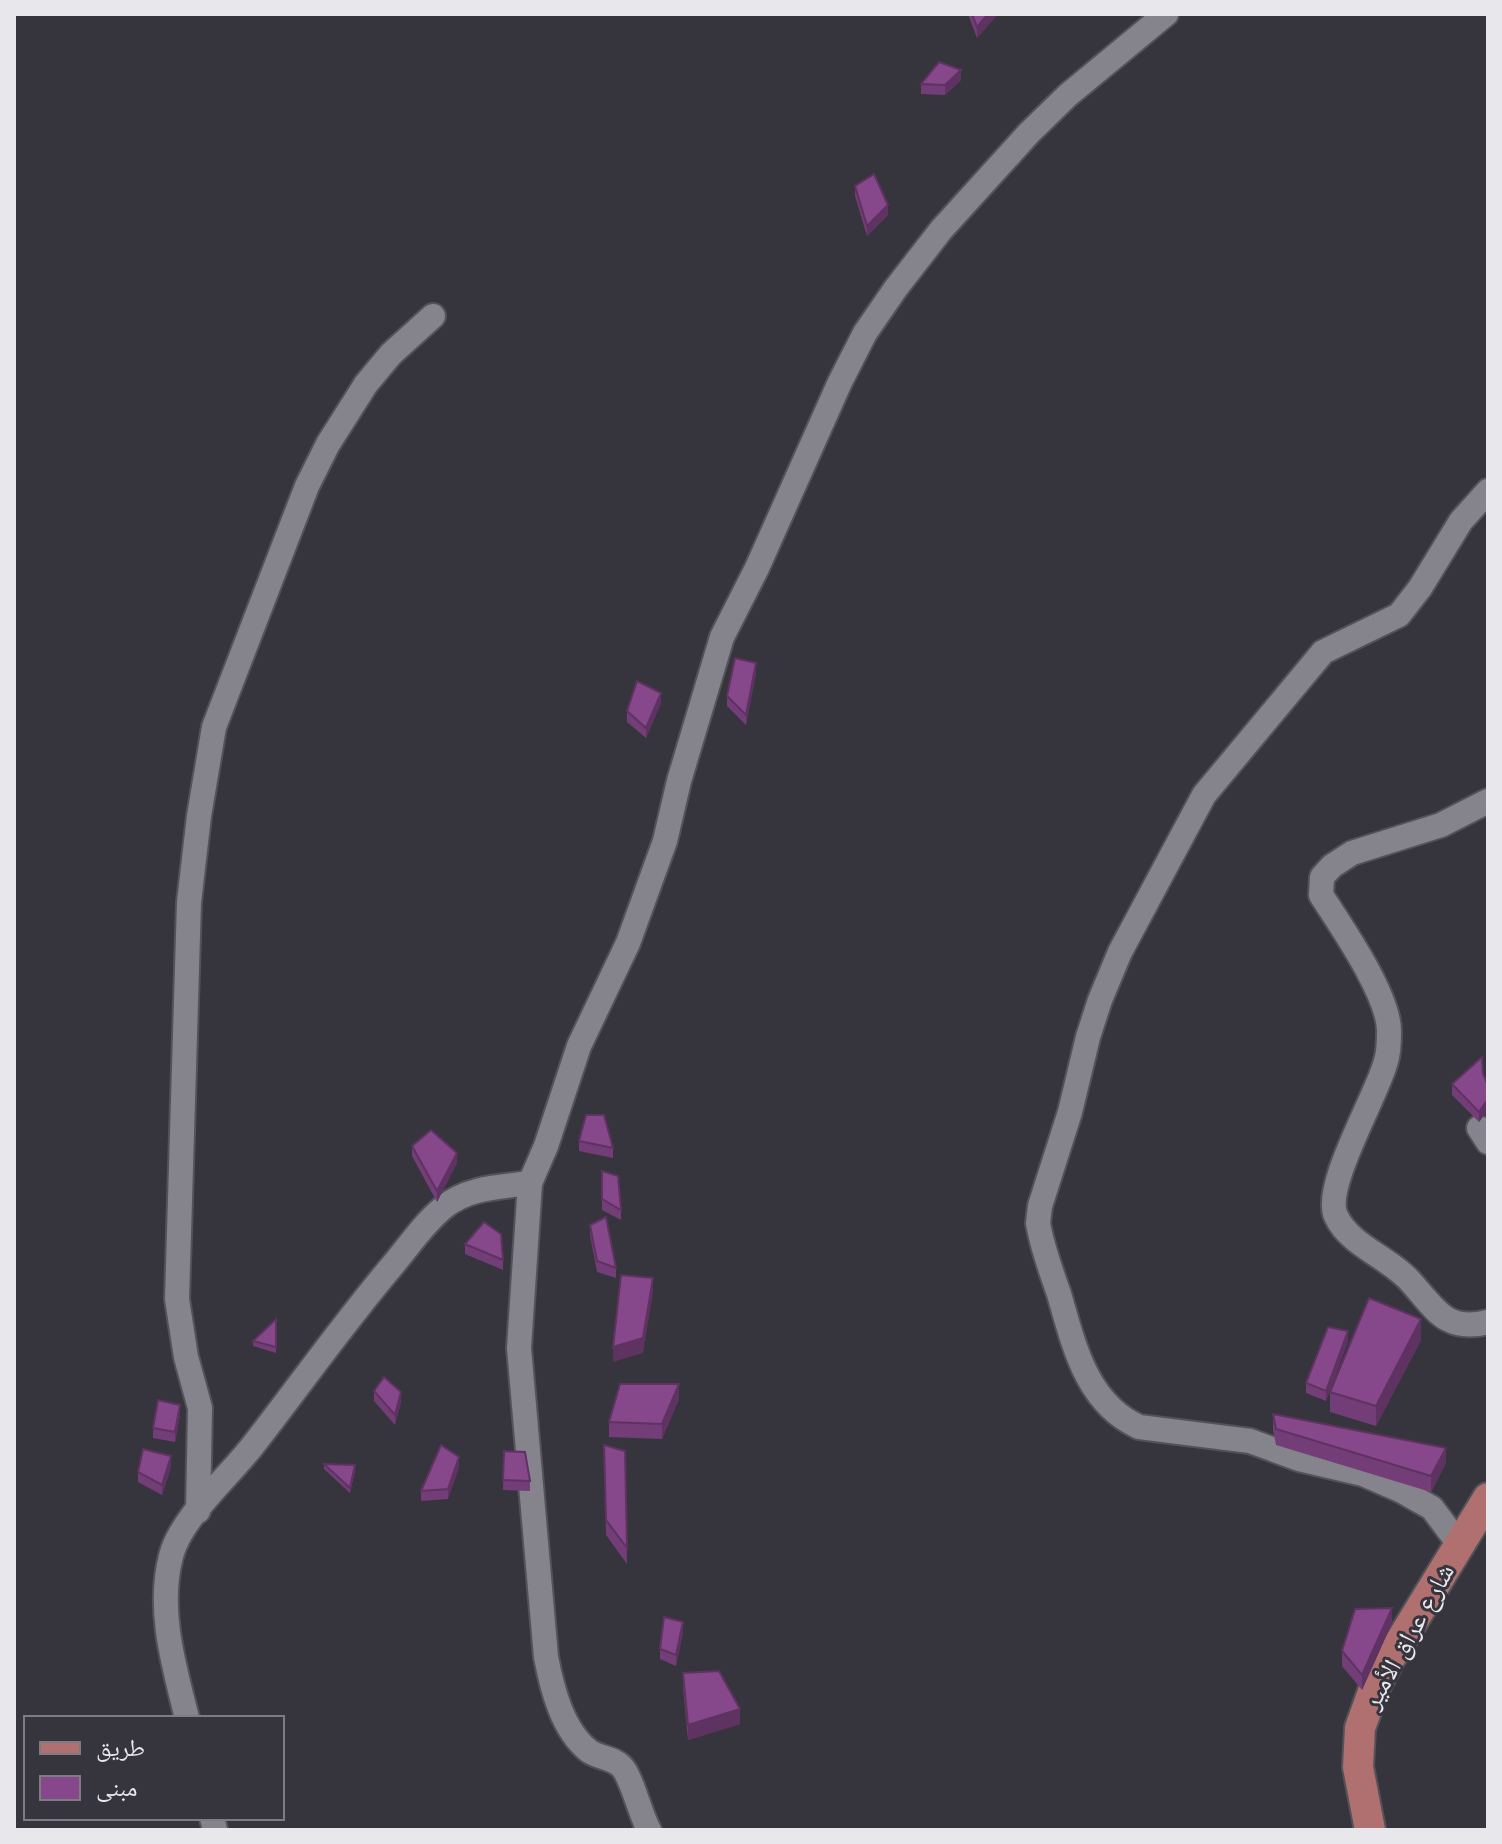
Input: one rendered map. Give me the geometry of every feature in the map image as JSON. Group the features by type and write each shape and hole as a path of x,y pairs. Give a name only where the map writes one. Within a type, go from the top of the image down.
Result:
{"main road":[{"name":"شارع عراق الأمير","path":"1370,1830 1358,1767 1360,1728 1374,1689 1389,1660 1488,1498"}],"street":[{"path":"649,1830 625,1770 590,1751 580,1741 560,1710 551,1688 519,1348 530,1183 546,1146 579,1046 628,943 665,841 679,781 722,637 757,568 833,395 865,333 941,230 1029,133 1068,95 1166,14"},
{"path":"198,1511 200,1408 186,1357 177,1299 189,902 214,727 307,486 328,444 366,384 391,354 433,316"},
{"path":"1459,1544 1432,1508 1363,1474 1299,1459 1250,1441 1139,1427 1124,1420 1092,1385 1076,1355 1038,1223 1040,1206 1070,1112 1100,1000 1120,952 1204,795 1323,652 1399,615 1420,588 1461,521 1488,491"},
{"path":"1488,801 1441,825 1352,853 1322,877 1321,895 1377,992 1389,1028 1387,1061 1350,1147 1333,1198 1335,1215 1349,1234 1406,1276 1448,1322 1461,1326 1488,1322"},
{"path":"186,1716 169,1646 166,1597 167,1576 176,1542 251,1448 345,1321 444,1207 466,1193 530,1183"}],"building":[{"path":"972,14 988,14 977,27"},
{"path":"939,62 961,70 945,85 921,84"},
{"path":"874,174 888,205 867,226 855,186"},
{"path":"735,658 756,663 746,715 727,696"},
{"path":"637,681 661,693 646,728 627,711"},
{"path":"1482,1057 1488,1099 1479,1112 1452,1084"},
{"path":"586,1115 604,1115 613,1148 579,1141"},
{"path":"431,1130 457,1153 437,1191 412,1146"},
{"path":"602,1171 618,1176 621,1210 602,1199"},
{"path":"606,1217 616,1268 597,1261 590,1225"},
{"path":"484,1222 501,1234 503,1260 465,1244"},
{"path":"621,1275 653,1278 643,1338 613,1347"},
{"path":"1369,1298 1421,1319 1376,1406 1330,1392"},
{"path":"276,1319 276,1347 253,1341"},
{"path":"1328,1327 1348,1331 1326,1391 1306,1383"},
{"path":"384,1377 401,1392 395,1415 374,1391"},
{"path":"620,1384 679,1384 662,1424 609,1422"},
{"path":"158,1400 180,1405 175,1432 153,1428"},
{"path":"1273,1414 1446,1448 1431,1476 1276,1429"},
{"path":"441,1445 459,1457 448,1489 421,1491"},
{"path":"604,1445 625,1451 627,1548 606,1520"},
{"path":"143,1449 171,1456 162,1485 138,1472"},
{"path":"504,1451 525,1452 530,1481 503,1480"},
{"path":"324,1464 355,1465 350,1488"},
{"path":"1392,1608 1362,1675 1342,1651 1355,1609"},
{"path":"664,1617 683,1622 676,1655 660,1649"},
{"path":"719,1671 740,1709 688,1725 683,1673"}]}
